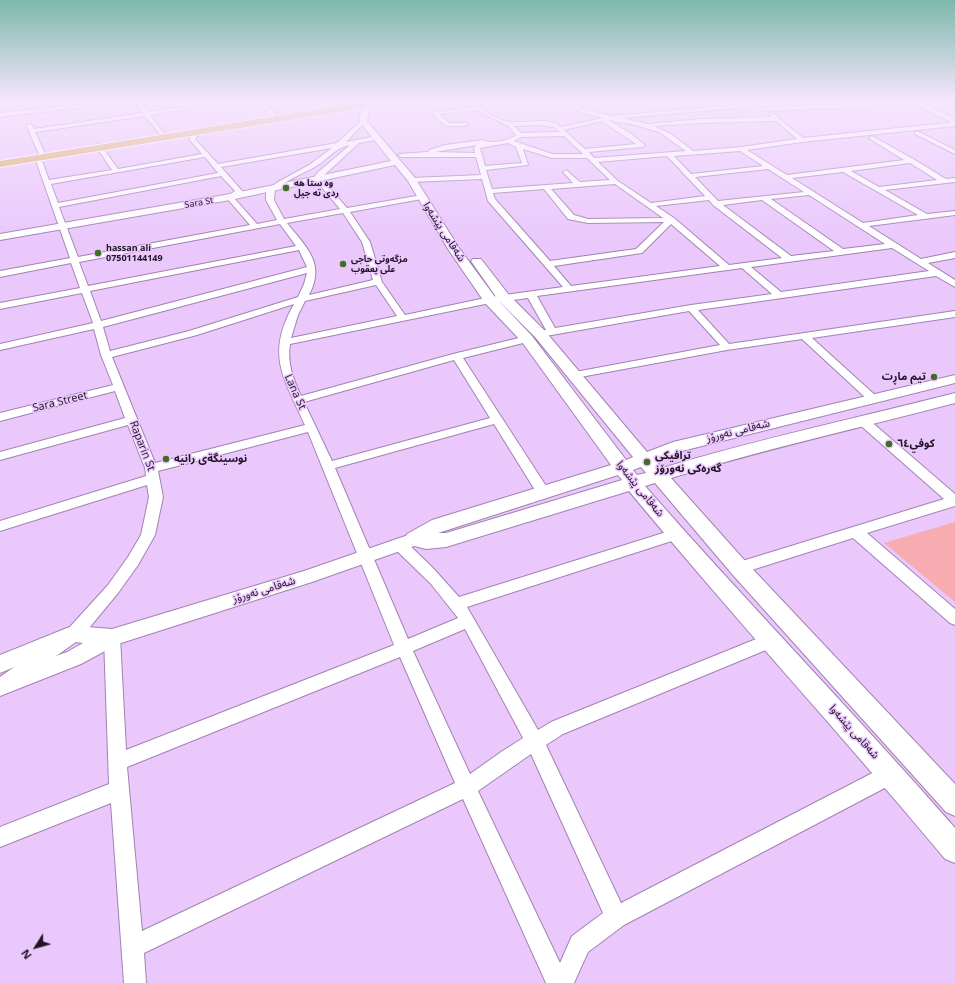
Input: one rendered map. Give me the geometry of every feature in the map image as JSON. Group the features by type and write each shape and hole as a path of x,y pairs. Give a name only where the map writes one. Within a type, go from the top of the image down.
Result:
{"highway":[{"path":"0,163 87,148"}],"main road":[{"name":"شەقامی پێشەوا","path":"387,148 399,158"},
{"name":"شەقامی پێشەوا","path":"392,148 419,186 454,249 497,299 540,335 739,568 955,803"},
{"name":"Sara St","path":"0,237 230,197 399,158"},
{"name":"شەقامی پێشەوا","path":"540,335 622,468 634,484 676,534 891,774 955,849"},
{"name":"شەقامی نەورۆز","path":"407,542 439,525 622,468 644,458 702,440 955,379"},
{"name":"شەقامی نەورۆز","path":"407,542 446,540 735,452 953,400"}],"street":[{"name":"Raparin St","path":"0,687 74,634 113,589 133,561 148,535 156,497 153,473 106,355 98,325 46,183 37,148"},
{"path":"99,148 116,171"},
{"path":"201,148 239,192 230,197 255,226"},
{"path":"217,166 315,148"},
{"path":"0,347 98,325 218,292 311,269 309,258 270,203 269,197 274,188 313,166 335,148"},
{"path":"350,148 319,174 317,178 345,210 366,242 378,282 402,317"},
{"path":"399,158 442,148"},
{"path":"477,148 491,199 550,264 569,289"},
{"path":"482,168 524,166 526,164 520,148"},
{"path":"525,148 552,156 648,156 749,148"},
{"path":"581,148 605,168 616,182 671,220 726,267"},
{"path":"589,155 631,148"},
{"path":"686,148 691,152"},
{"path":"750,154 797,148"},
{"path":"890,148 944,181"},
{"path":"741,149 955,284"},
{"path":"424,153 479,155"},
{"path":"668,154 713,200 789,259"},
{"path":"46,183 208,155"},
{"path":"621,166 642,161 648,156"},
{"path":"785,177 913,161"},
{"path":"688,176 770,167"},
{"path":"845,170 926,217"},
{"path":"566,172 579,185"},
{"path":"55,206 222,174"},
{"path":"0,274 345,210 419,186 486,177"},
{"path":"878,189 955,180"},
{"path":"490,191 616,182"},
{"path":"546,187 571,217 588,221 671,220"},
{"path":"650,205 764,198 811,193"},
{"path":"764,198 841,252"},
{"path":"862,225 955,213"},
{"path":"550,264 638,251 671,220"},
{"path":"285,342 402,317 497,299 893,245"},
{"path":"0,306 302,247"},
{"path":"920,262 955,255"},
{"path":"743,265 779,295"},
{"name":"Lana St","path":"311,269 306,291 293,314 285,342 285,369 298,400 312,427 363,556 558,983"},
{"path":"298,400 457,356 540,335 691,308 937,272"},
{"path":"106,355 193,333 302,299 378,282"},
{"path":"531,294 540,335"},
{"path":"691,308 727,347"},
{"path":"575,375 727,347 955,314"},
{"path":"804,336 872,398"},
{"path":"457,356 543,492"},
{"name":"Sara Street","path":"0,417 119,387"},
{"path":"0,456 132,420"},
{"path":"328,466 497,420"},
{"path":"864,422 955,501"},
{"path":"0,526 153,473 312,427"},
{"path":"739,568 955,501"},
{"path":"856,532 955,618"},
{"path":"458,604 676,534"},
{"path":"407,542 427,570 458,604 468,621 535,742 616,917"},
{"name":"شەقامی نەورۆز","path":"0,687 74,658 112,637 306,577 407,542"},
{"path":"117,762 468,621"},
{"name":"شەقامی نەورۆز","path":"0,664 74,634 112,637"},
{"path":"112,637 117,762 134,983"},
{"path":"132,947 468,787 508,758 557,728 772,640"},
{"path":"563,983 580,944 616,917 891,774"},
{"path":"0,837 119,790"}],"shaded area":[{"path":"955,522 955,602 884,543"}],"place":[{"name":"وه ستا هه ردى ته جيل","path":"286,188"},
{"name":"hassan ali 07501144149","path":"98,253"},
{"name":"مزگەوتی حاجی علی یعقوب","path":"343,264"},
{"name":"تیم ماڕت","path":"934,377"},
{"name":"كوفي٦٤","path":"889,444"},
{"name":"نوسينگةى رانيه","path":"166,459"},
{"name":"ترافیکی گەرەکی نەورۆز","path":"647,462"}]}
